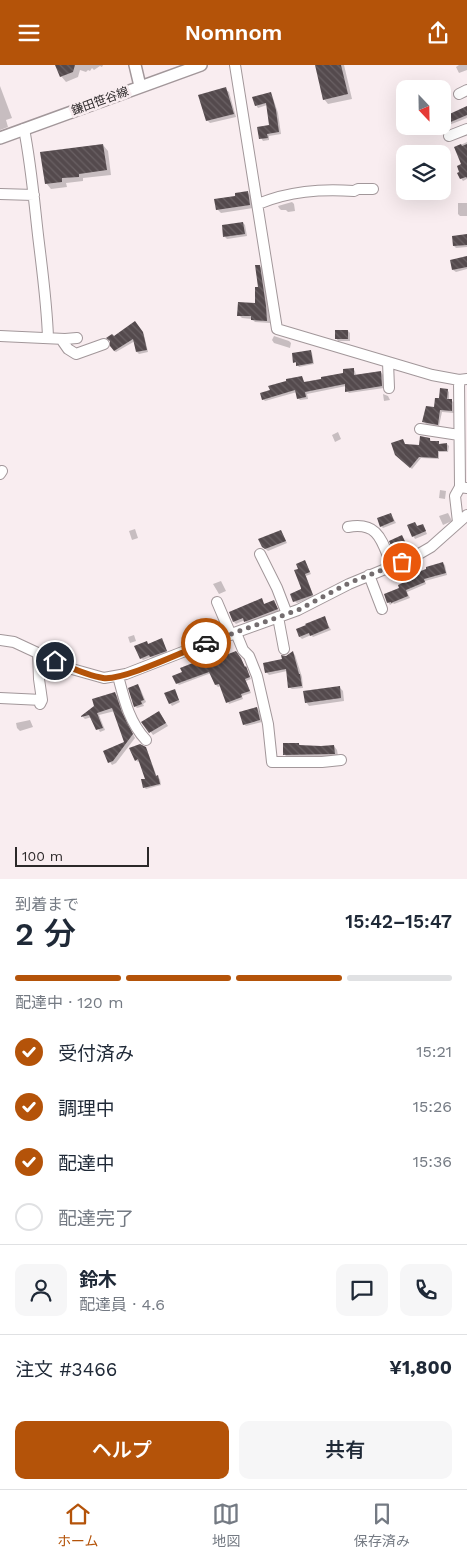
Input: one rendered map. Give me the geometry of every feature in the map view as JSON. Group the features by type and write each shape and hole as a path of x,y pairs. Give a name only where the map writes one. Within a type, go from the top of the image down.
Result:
{"street":[{"path":"135,65 140,86"},
{"name":"鎌田笹谷線","path":"0,138 201,65"},
{"path":"236,65 277,329 432,375 463,379 460,435 464,488 456,496 458,522"},
{"path":"24,129 34,195 48,338"},
{"path":"449,137 467,129"},
{"path":"258,204 295,193 325,189 354,191 358,189 372,189"},
{"path":"0,194 34,195"},
{"path":"0,336 77,338"},
{"path":"61,339 68,349 76,353 104,344"},
{"path":"388,362 389,388"},
{"path":"420,429 460,435"},
{"path":"0,640 14,642 72,669 104,679 126,674 298,610 349,583 412,558 431,547 467,515"},
{"path":"348,527 364,525 376,531 392,566"},
{"path":"260,554 277,588 282,616 284,649"},
{"path":"369,575 382,609"},
{"path":"217,602 233,634 249,656 257,676 268,724 272,762 341,760"},
{"path":"0,697 41,702 38,653"},
{"path":"118,676 129,713 136,729 146,740"}],"building":[{"path":"55,65 75,65 73,72 60,77"},
{"path":"315,65 341,65 348,94 323,100"},
{"path":"226,87 234,114 206,121 198,95"},
{"path":"271,92 279,132 267,134 268,138 259,139 257,127 269,125 266,103 255,106 252,97"},
{"path":"467,106 467,115 451,122 451,113"},
{"path":"103,144 107,170 79,174 79,177 62,178 62,182 45,184 40,152"},
{"path":"461,144 462,146 467,144 467,178 460,179 457,173 459,172 457,166 461,164 454,147"},
{"path":"248,191 250,205 216,210 214,199 235,196 235,193"},
{"path":"243,222 245,234 223,237 222,225"},
{"path":"467,234 467,245 453,246 452,236"},
{"path":"467,256 467,267 452,270 450,260"},
{"path":"255,265 260,265 267,321 251,320 251,316 237,316 238,302 255,303 255,287 258,287"},
{"path":"135,321 143,332 147,350 136,352 133,339 114,351 110,346 110,341 106,338 112,334 114,336"},
{"path":"335,330 348,330 348,339 335,339"},
{"path":"311,350 313,363 296,366 296,362 293,363 292,353"},
{"path":"354,368 354,375 381,371 382,386 345,392 345,384 305,392 306,397 297,399 295,390 262,400 260,393 270,390 268,386 286,381 286,379 302,376 304,382 343,373 343,369"},
{"path":"440,388 448,389 447,399 452,399 452,411 440,410 438,425 422,422 426,406 434,407 435,398 439,398"},
{"path":"420,436 430,438 430,441 439,441 439,444 447,443 447,451 438,451 438,458 419,457 410,468 395,455 391,443 403,439 405,444 419,445"},
{"path":"391,513 394,521 380,527 377,518"},
{"path":"415,522 417,526 423,524 426,531 412,537 407,525"},
{"path":"281,530 286,541 265,549 262,547 258,539"},
{"path":"402,535 407,546 394,552 389,541"},
{"path":"305,560 310,572 305,574 313,595 293,602 290,594 301,589 294,570 298,569 296,564"},
{"path":"443,562 446,573 424,579 425,582 406,590 408,596 387,603 384,594 399,588 398,585 411,579 410,575 426,569 426,567"},
{"path":"262,598 264,604 274,600 278,609 244,622 243,618 233,622 229,612"},
{"path":"325,616 329,628 310,636 309,633 299,637 296,629"},
{"path":"162,638 167,651 140,659 134,646 147,641 148,644"},
{"path":"236,651 246,666 250,677 245,679 250,691 241,694 242,697 226,703 219,684 215,685 209,672 176,684 172,676 182,672 180,668 198,661 200,665"},
{"path":"293,651 302,686 288,688 286,669 265,673 263,663 282,659 281,655 286,656"},
{"path":"138,684 144,700 141,701 142,704 134,707 128,688"},
{"path":"340,686 341,698 305,703 303,691"},
{"path":"175,689 179,700 169,704 164,693"},
{"path":"115,692 133,734 113,761 108,763 103,751 124,742 112,708 97,713 103,728 96,730 89,715 81,716 94,706 92,699"},
{"path":"257,707 260,720 243,725 239,712"},
{"path":"159,711 166,723 149,733 141,722"},
{"path":"283,743 321,746 334,745 335,754 283,755"},
{"path":"140,744 146,747 160,784 143,788 141,779 145,779 138,759 135,761 129,748"}],"way so far":[{"path":"206,643 298,610 349,583 402,562"}],"route":[{"path":"55,661 72,669 104,679 126,674 206,643"}]}
